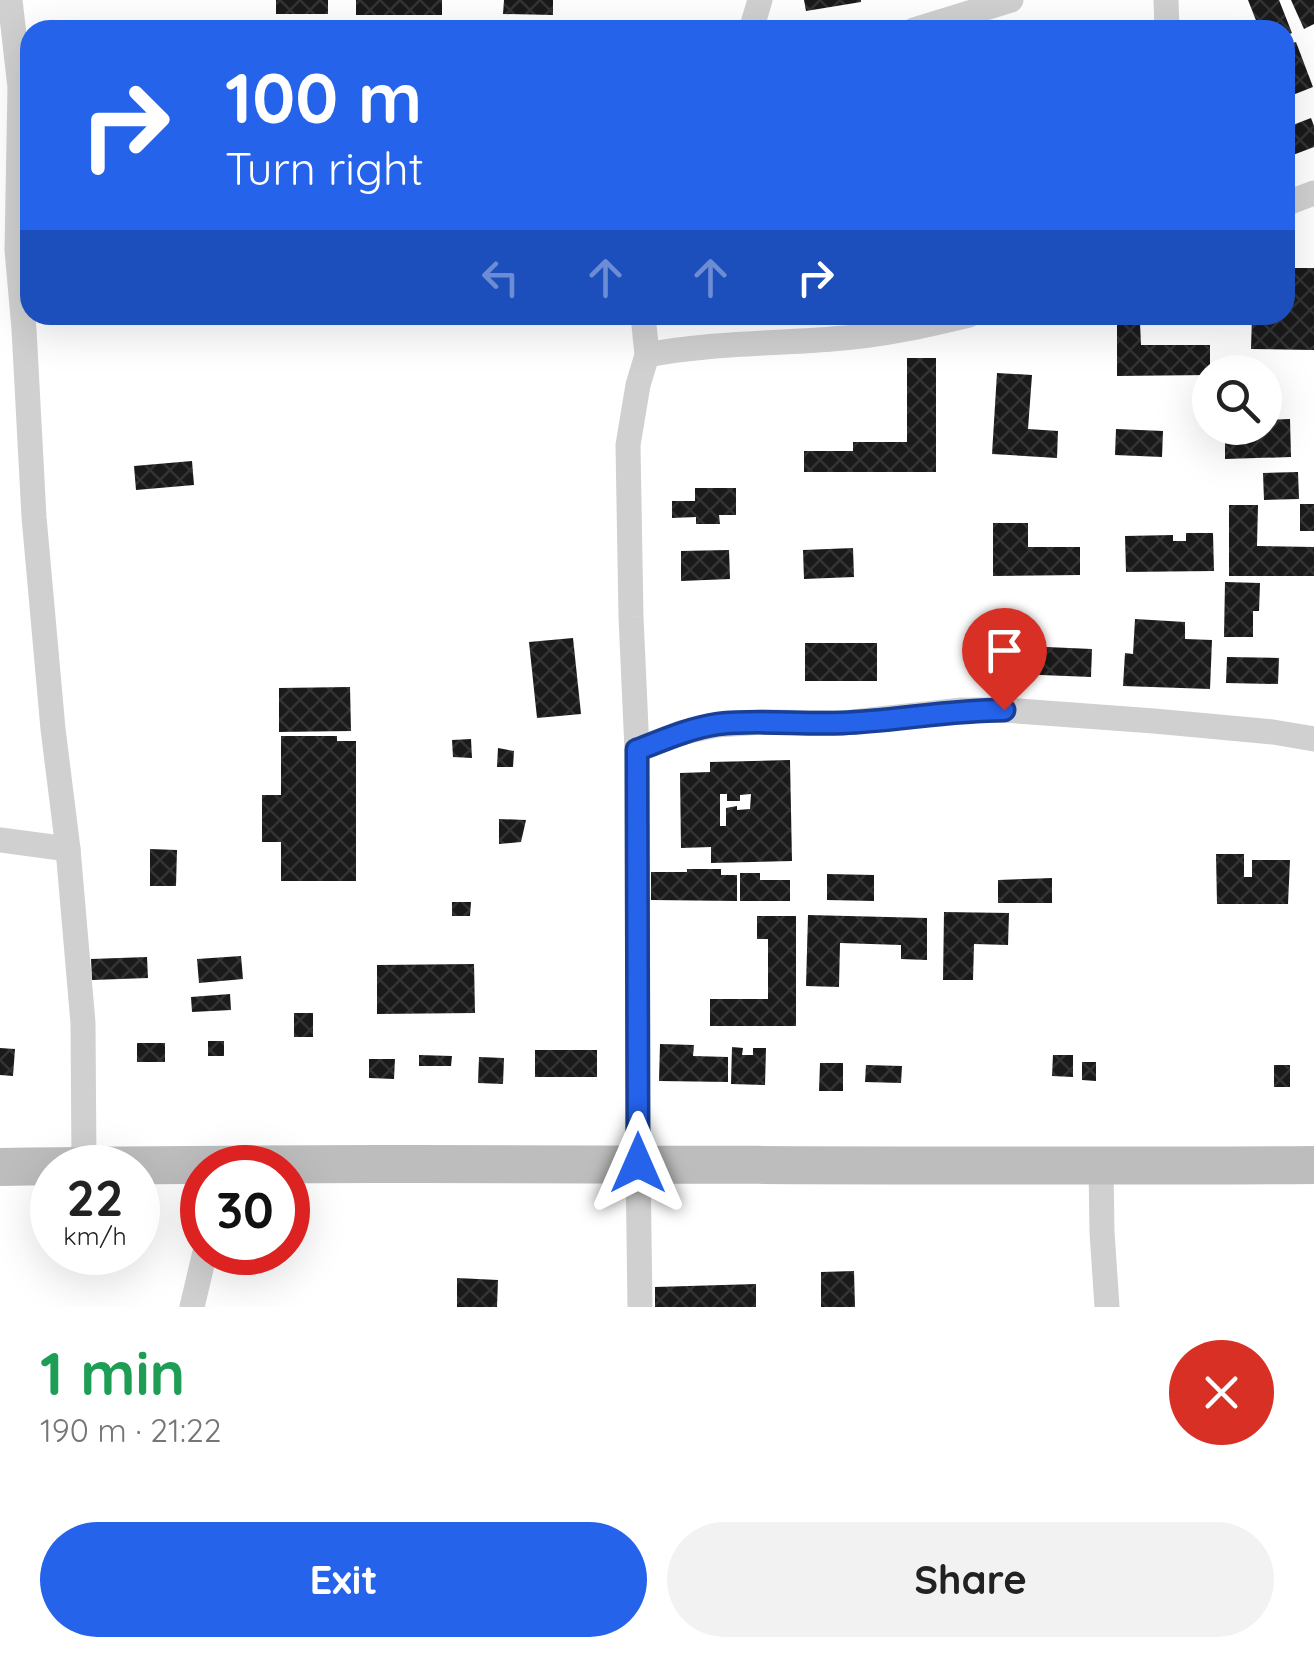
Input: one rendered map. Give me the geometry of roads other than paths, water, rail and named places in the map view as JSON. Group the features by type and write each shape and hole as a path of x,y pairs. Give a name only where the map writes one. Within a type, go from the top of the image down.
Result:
{"main road":[{"path":"310,1165 1314,1166"},
{"path":"0,1167 30,1167"}],"street":[{"path":"10,0 20,88 20,276"},
{"path":"946,20 1011,0"},
{"path":"24,325 34,517 83,1023 84,1145"},
{"path":"640,1307 637,750 628,445 638,385 648,355 644,325"},
{"path":"648,355 683,348 832,340 925,325"},
{"path":"637,750 717,724 843,723 976,710 1272,732 1314,739"},
{"path":"0,840 68,850"},
{"path":"1102,1167 1107,1307"},
{"path":"192,1307 200,1275"}]}
